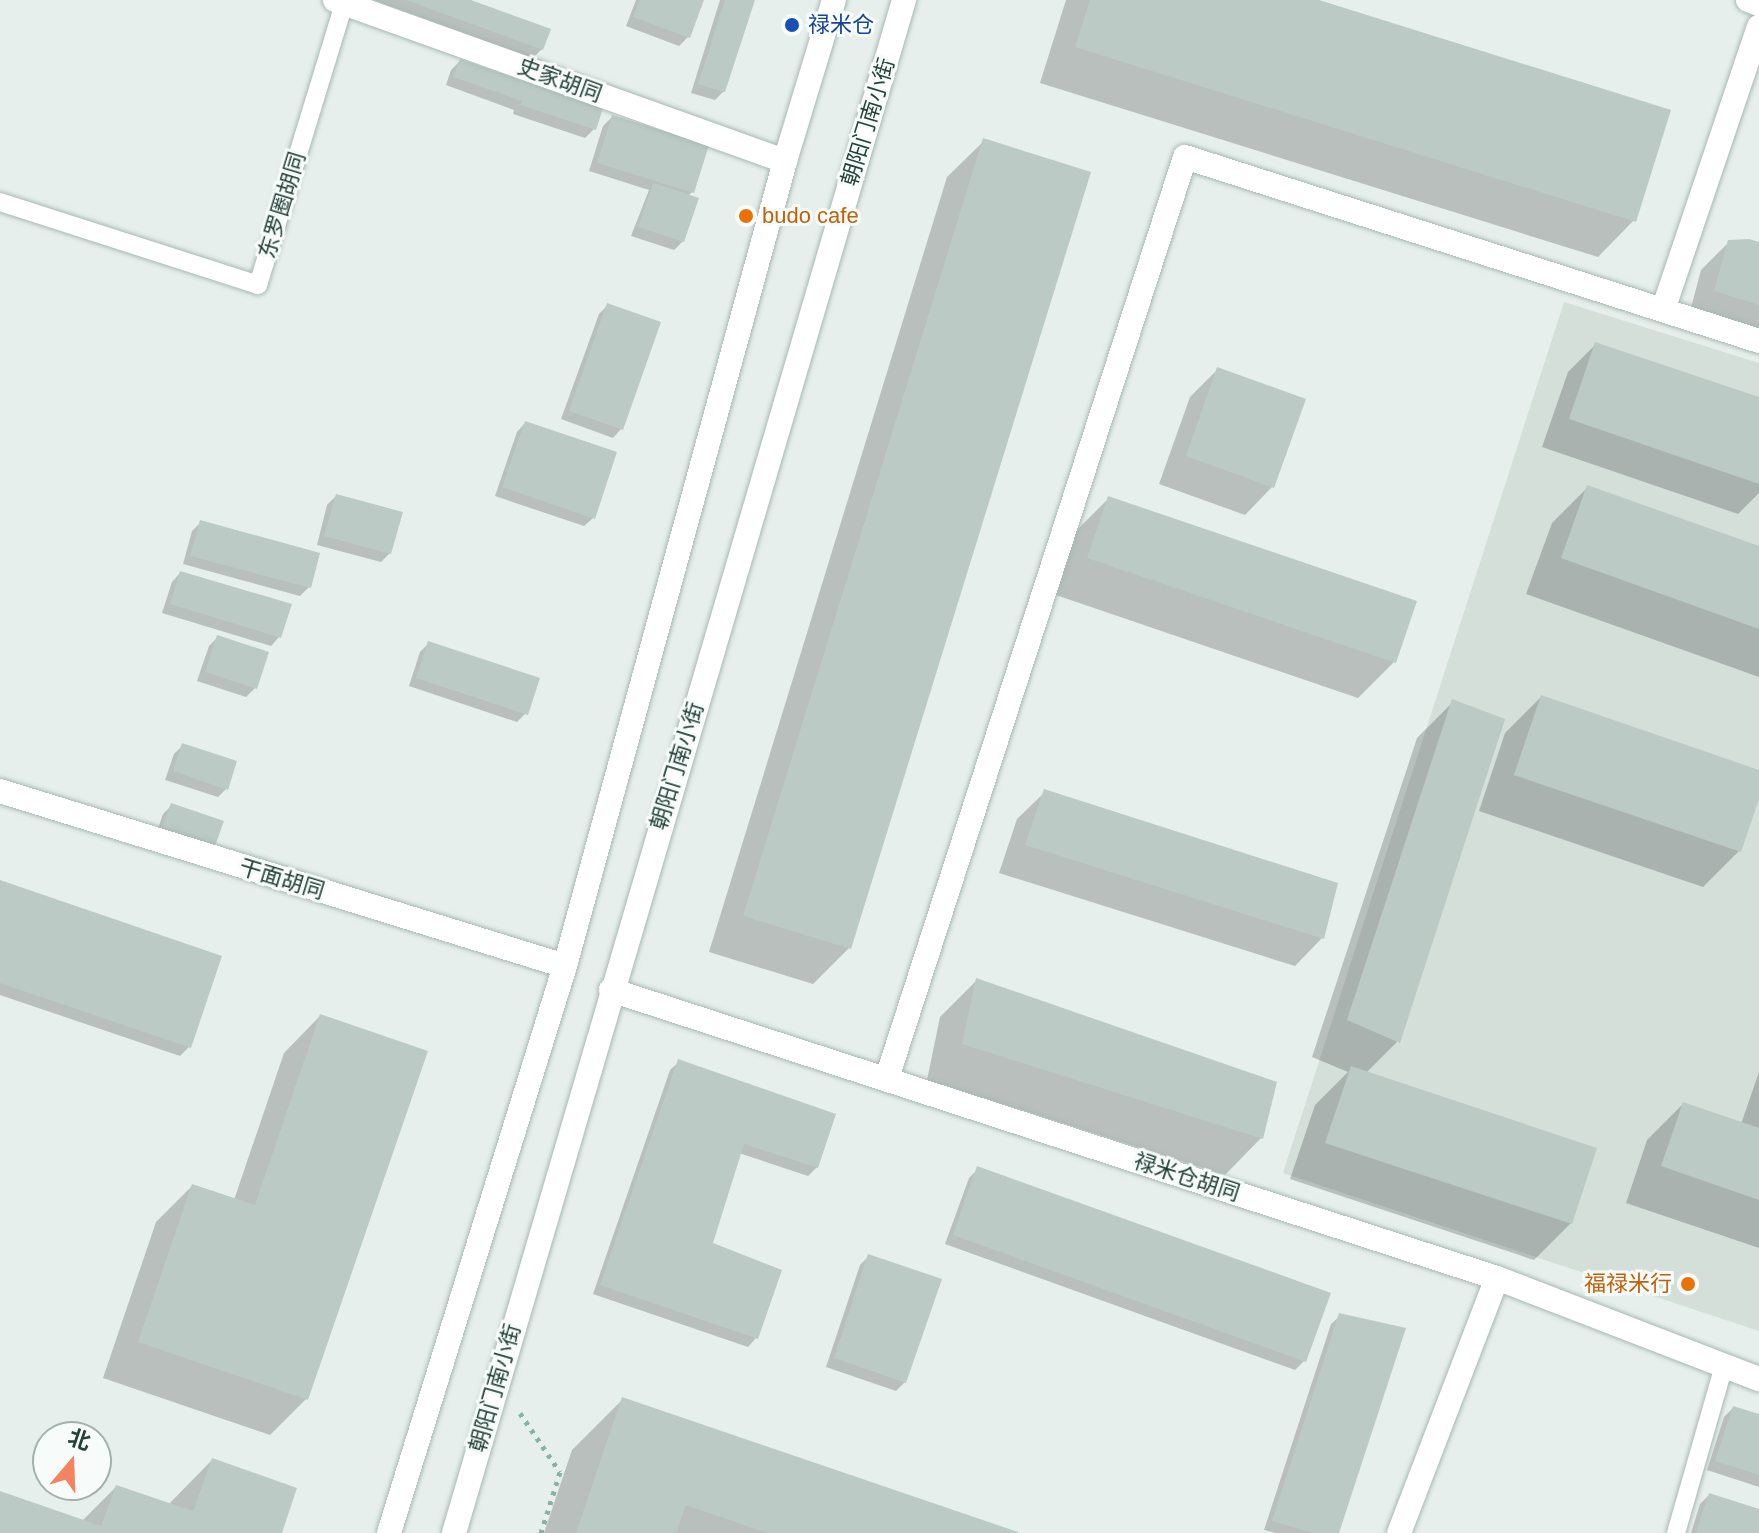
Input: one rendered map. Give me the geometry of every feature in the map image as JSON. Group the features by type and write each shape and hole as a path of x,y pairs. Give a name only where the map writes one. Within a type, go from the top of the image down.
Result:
{"street":[{"path":"389,1533 565,966 785,161 834,0"},
{"name":"朝阳门南小街","path":"454,1533 904,0"},
{"path":"1748,0 1759,4"},
{"name":"史家胡同","path":"339,1 785,161"},
{"path":"1663,310 1759,27"},
{"path":"887,1078 1185,157 1759,341"},
{"name":"干面胡同","path":"0,791 565,966"},
{"name":"禄米仓胡同","path":"611,990 1497,1278 1759,1379"},
{"path":"1399,1533 1497,1278"}],"lane":[{"name":"东罗圈胡同","path":"0,202 258,285 339,1"},
{"path":"1676,1533 1724,1366"}],"path":[{"path":"497,1379 560,1472 541,1533"}],"shaded area":[{"path":"1564,302 1759,363 1759,1331 1283,1173"}],"building":[{"path":"406,0 471,0 551,29 543,50"},
{"path":"640,0 704,0 690,38 633,17"},
{"path":"725,0 755,0 725,92 698,84"},
{"path":"1090,0 1319,0 1671,110 1636,222 1075,47"},
{"path":"460,59 603,108 596,130 520,105 522,101 453,77"},
{"path":"612,115 709,145 694,193 597,163"},
{"path":"983,138 1091,172 851,949 743,916"},
{"path":"653,183 699,198 684,242 638,227"},
{"path":"1728,240 1759,242 1759,305 1714,291"},
{"path":"607,303 661,322 623,430 569,411"},
{"path":"1595,342 1759,397 1759,484 1569,419"},
{"path":"1217,367 1306,399 1274,488 1186,456"},
{"path":"525,421 617,452 595,519 502,487"},
{"path":"1587,485 1759,546 1759,629 1561,558"},
{"path":"336,494 403,512 391,554 324,536"},
{"path":"1108,496 1417,601 1396,663 1087,558"},
{"path":"200,520 320,553 311,588 190,556"},
{"path":"180,571 292,604 281,638 170,604"},
{"path":"217,635 269,652 257,689 205,672"},
{"path":"428,641 540,678 528,715 416,678"},
{"path":"1541,695 1759,770 1759,799 1741,852 1514,775"},
{"path":"1452,699 1505,719 1400,1043 1347,1020"},
{"path":"182,743 237,761 228,790 173,771"},
{"path":"1044,789 1338,883 1324,939 1025,845"},
{"path":"171,803 224,821 215,846 162,828"},
{"path":"0,880 222,956 191,1048 0,983"},
{"path":"976,978 1277,1082 1263,1139 962,1044"},
{"path":"320,1014 428,1051 308,1400 138,1342 192,1184 255,1205"},
{"path":"678,1059 836,1114 818,1168 744,1144 713,1243 782,1270 758,1339 600,1285"},
{"path":"1351,1066 1597,1148 1572,1224 1325,1143"},
{"path":"1683,1102 1759,1128 1759,1200 1661,1166"},
{"path":"977,1166 1331,1293 1306,1362 953,1235"},
{"path":"868,1254 942,1279 906,1383 834,1358"},
{"path":"1339,1313 1406,1328 1339,1533 1313,1533 1272,1521"},
{"path":"622,1397 1018,1533 767,1533 686,1505 676,1533 576,1533"},
{"path":"1733,1406 1759,1414 1759,1475 1715,1461"},
{"path":"212,1458 297,1488 282,1533 0,1533 0,1491 101,1526 116,1485 193,1511"},
{"path":"1709,1493 1759,1509 1759,1533 1696,1533"}],"place":[{"name":"禄米仓","path":"792,25"},
{"name":"budo cafe","path":"746,216"},
{"name":"福禄米行","path":"1688,1284"}]}
